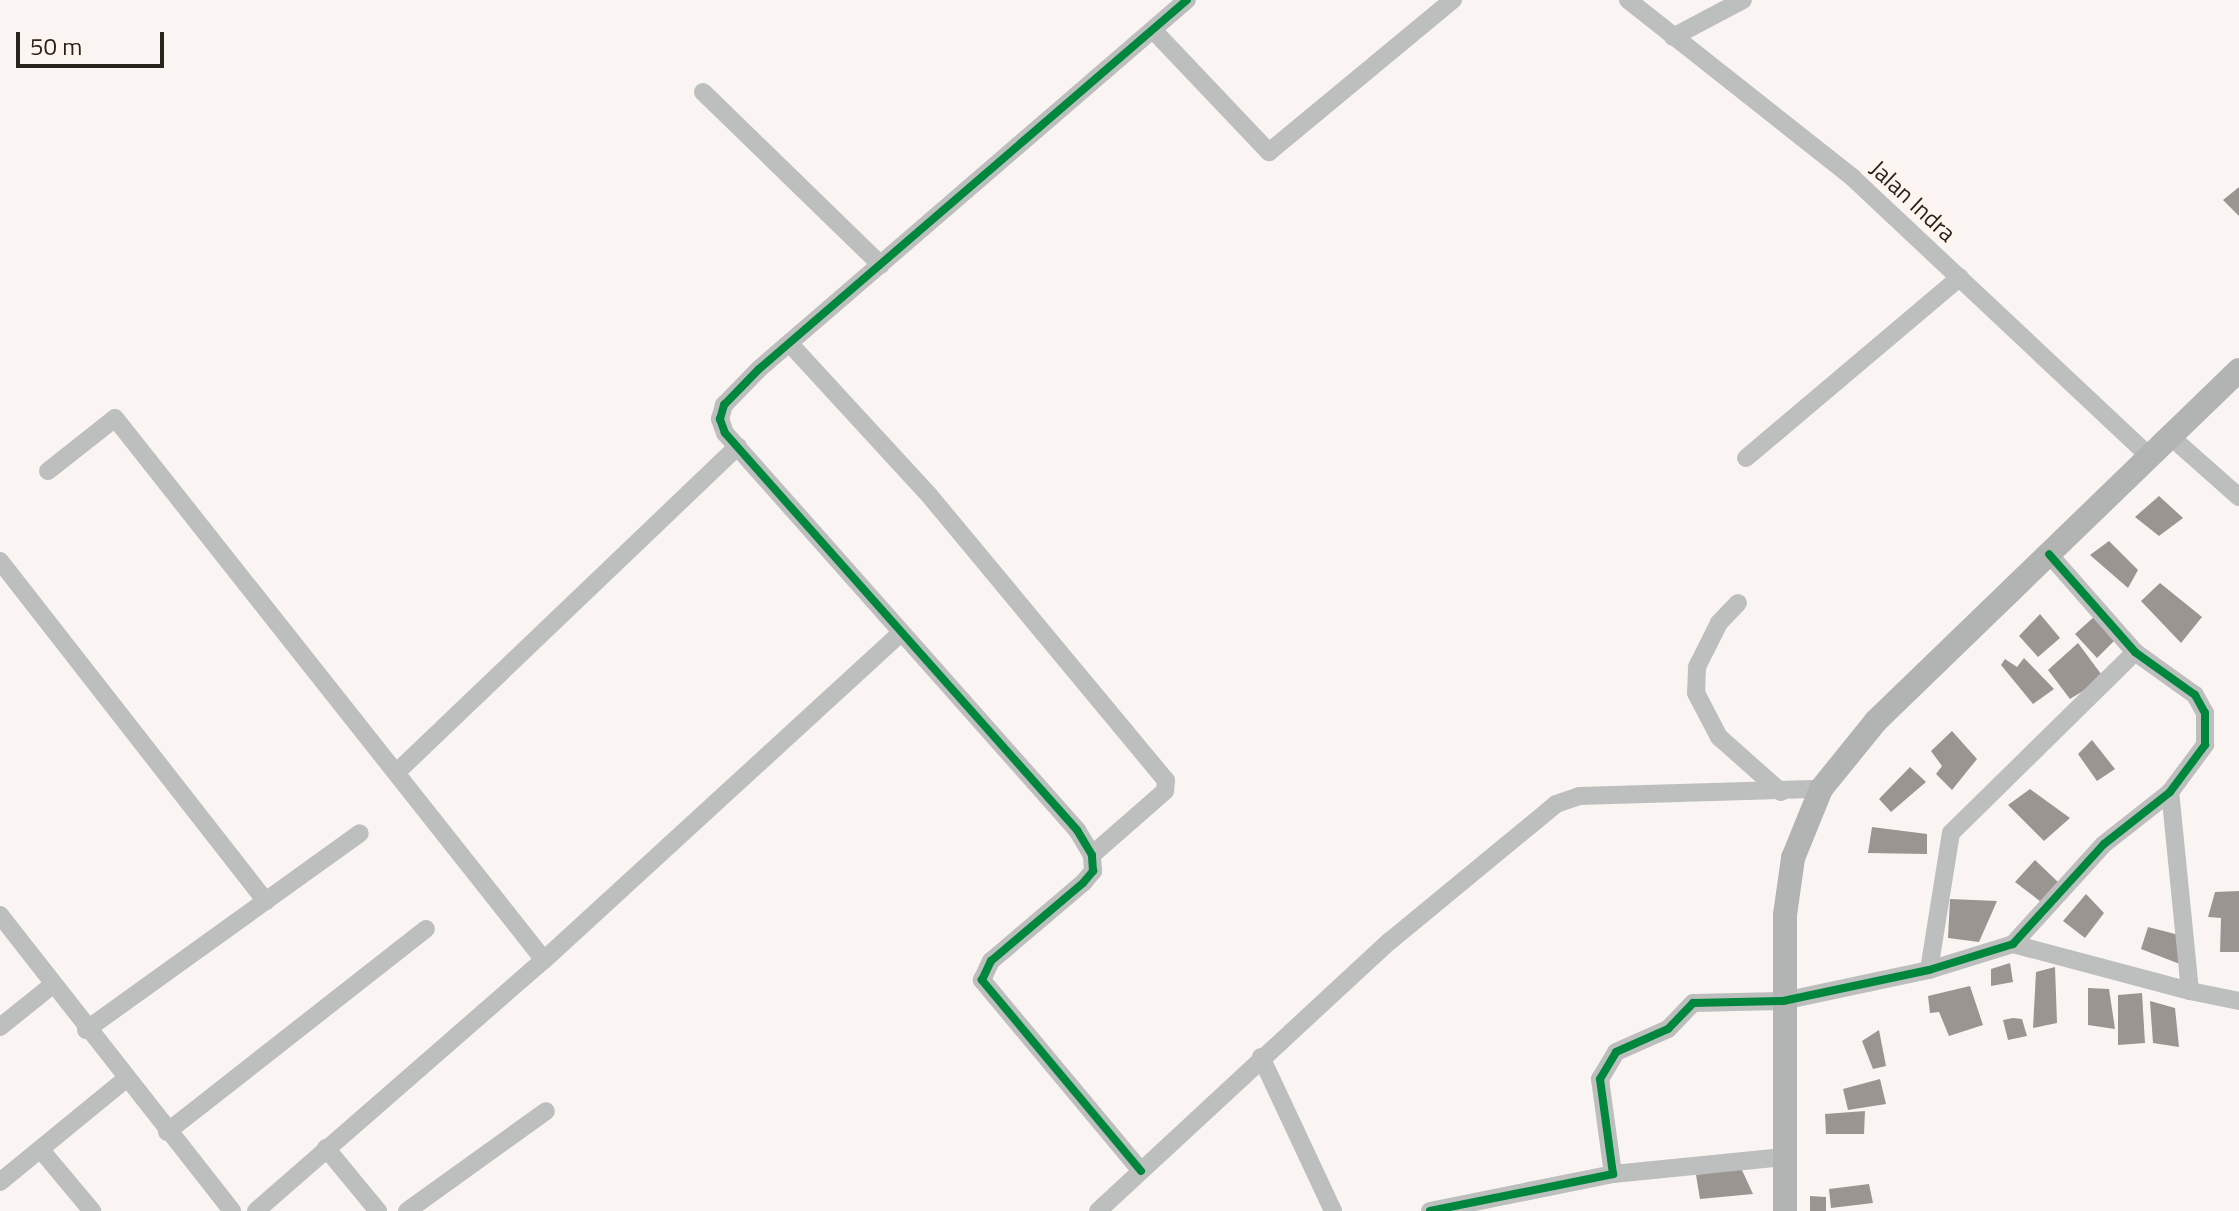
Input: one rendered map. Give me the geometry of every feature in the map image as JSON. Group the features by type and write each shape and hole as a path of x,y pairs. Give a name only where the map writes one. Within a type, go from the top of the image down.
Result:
{"main road":[{"path":"1785,1211 1783,1001 1790,875 1821,789 1876,721 2239,370"}],"street":[{"path":"1141,1171 982,980 991,961 1083,883 1093,871 1092,855 1077,830 898,636 738,446 720,419 724,405 1187,0"},
{"path":"1154,31 1269,152 1453,0"},
{"name":"Jalan Indra","path":"1628,0 1853,178 2150,457"},
{"path":"1673,37 1743,0"},
{"path":"703,92 881,265"},
{"path":"1746,458 1960,277"},
{"path":"791,345 910,473 1166,780 1165,791 1092,855"},
{"path":"48,471 115,418 398,771 544,960"},
{"path":"2170,436 2239,497"},
{"path":"398,771 738,446"},
{"path":"1613,1174 1600,1079 1616,1052 1668,1029 1693,1003 1783,1001 1929,970 2013,944 2104,844 2170,792 2205,745 2205,713 2195,695 2135,652 2049,554"},
{"path":"0,561 266,902"},
{"path":"1738,603 1719,623 1697,667 1696,693 1719,737 1781,792"},
{"path":"256,1211 544,960 898,636"},
{"path":"1929,970 1951,833 2135,652"},
{"path":"1098,1211 1261,1057 1556,804 1579,796 1821,789"},
{"path":"2170,792 2190,991"},
{"path":"86,1030 360,833"},
{"path":"0,915 50,987 232,1211"},
{"path":"167,1132 426,929"},
{"path":"2013,944 2239,1001"},
{"path":"0,1027 50,987"},
{"path":"1261,1057 1333,1211"},
{"path":"0,1182 126,1079"},
{"path":"407,1211 546,1111"},
{"path":"326,1148 378,1211"},
{"path":"41,1150 92,1211"},
{"path":"1430,1211 1613,1174 1784,1157"}],"building":[{"path":"2239,187 2239,216 2223,200"},
{"path":"2159,496 2183,518 2159,536 2135,517"},
{"path":"2109,541 2138,570 2128,588 2090,555"},
{"path":"2160,583 2202,617 2181,643 2141,601"},
{"path":"2040,614 2060,638 2038,657 2019,636"},
{"path":"2096,615 2116,639 2097,658 2075,634"},
{"path":"2078,643 2104,678 2070,699 2048,670"},
{"path":"2024,658 2054,689 2033,704 2001,665 2005,659 2017,667"},
{"path":"1952,731 1977,759 1952,790 1936,774 1942,766 1931,751"},
{"path":"2092,740 2115,769 2097,781 2078,754"},
{"path":"1910,767 1926,782 1891,812 1879,799"},
{"path":"2030,789 2070,818 2044,841 2008,805"},
{"path":"1872,827 1927,834 1927,854 1868,853"},
{"path":"2035,860 2058,882 2041,902 2015,882"},
{"path":"2239,891 2239,952 2220,952 2221,918 2208,917 2215,892"},
{"path":"2086,894 2104,913 2085,938 2063,921"},
{"path":"1950,899 1997,901 1979,942 1948,938"},
{"path":"2148,927 2187,937 2185,966 2141,949"},
{"path":"2010,963 2013,982 1991,986 1991,969"},
{"path":"2055,967 2057,1023 2033,1028 2036,972"},
{"path":"1970,986 1983,1025 1949,1036 1939,1012 1930,1013 1928,996"},
{"path":"2088,988 2109,989 2115,1029 2088,1025"},
{"path":"2142,993 2145,1043 2118,1045 2118,995"},
{"path":"2150,1001 2175,1008 2179,1047 2153,1043"},
{"path":"2022,1019 2027,1036 2008,1040 2003,1020"},
{"path":"1879,1030 1886,1066 1873,1069 1862,1041"},
{"path":"1880,1079 1886,1104 1848,1110 1843,1089"},
{"path":"1865,1111 1864,1134 1826,1134 1825,1114"},
{"path":"1741,1168 1753,1194 1700,1199 1696,1175"},
{"path":"1869,1184 1873,1203 1831,1208 1829,1189"},
{"path":"1810,1196 1826,1197 1826,1211 1810,1211"}],"cycle path":[{"path":"1141,1171 982,980 991,961 1083,883 1093,871 1092,855 1077,830 725,433 720,419 724,405 759,369 1187,0"},
{"path":"1430,1211 1613,1174 1600,1079 1616,1052 1668,1029 1693,1003 1783,1001 1929,970 2013,944 2104,844 2170,792 2205,745 2205,713 2195,695 2135,652 2049,554"}]}
